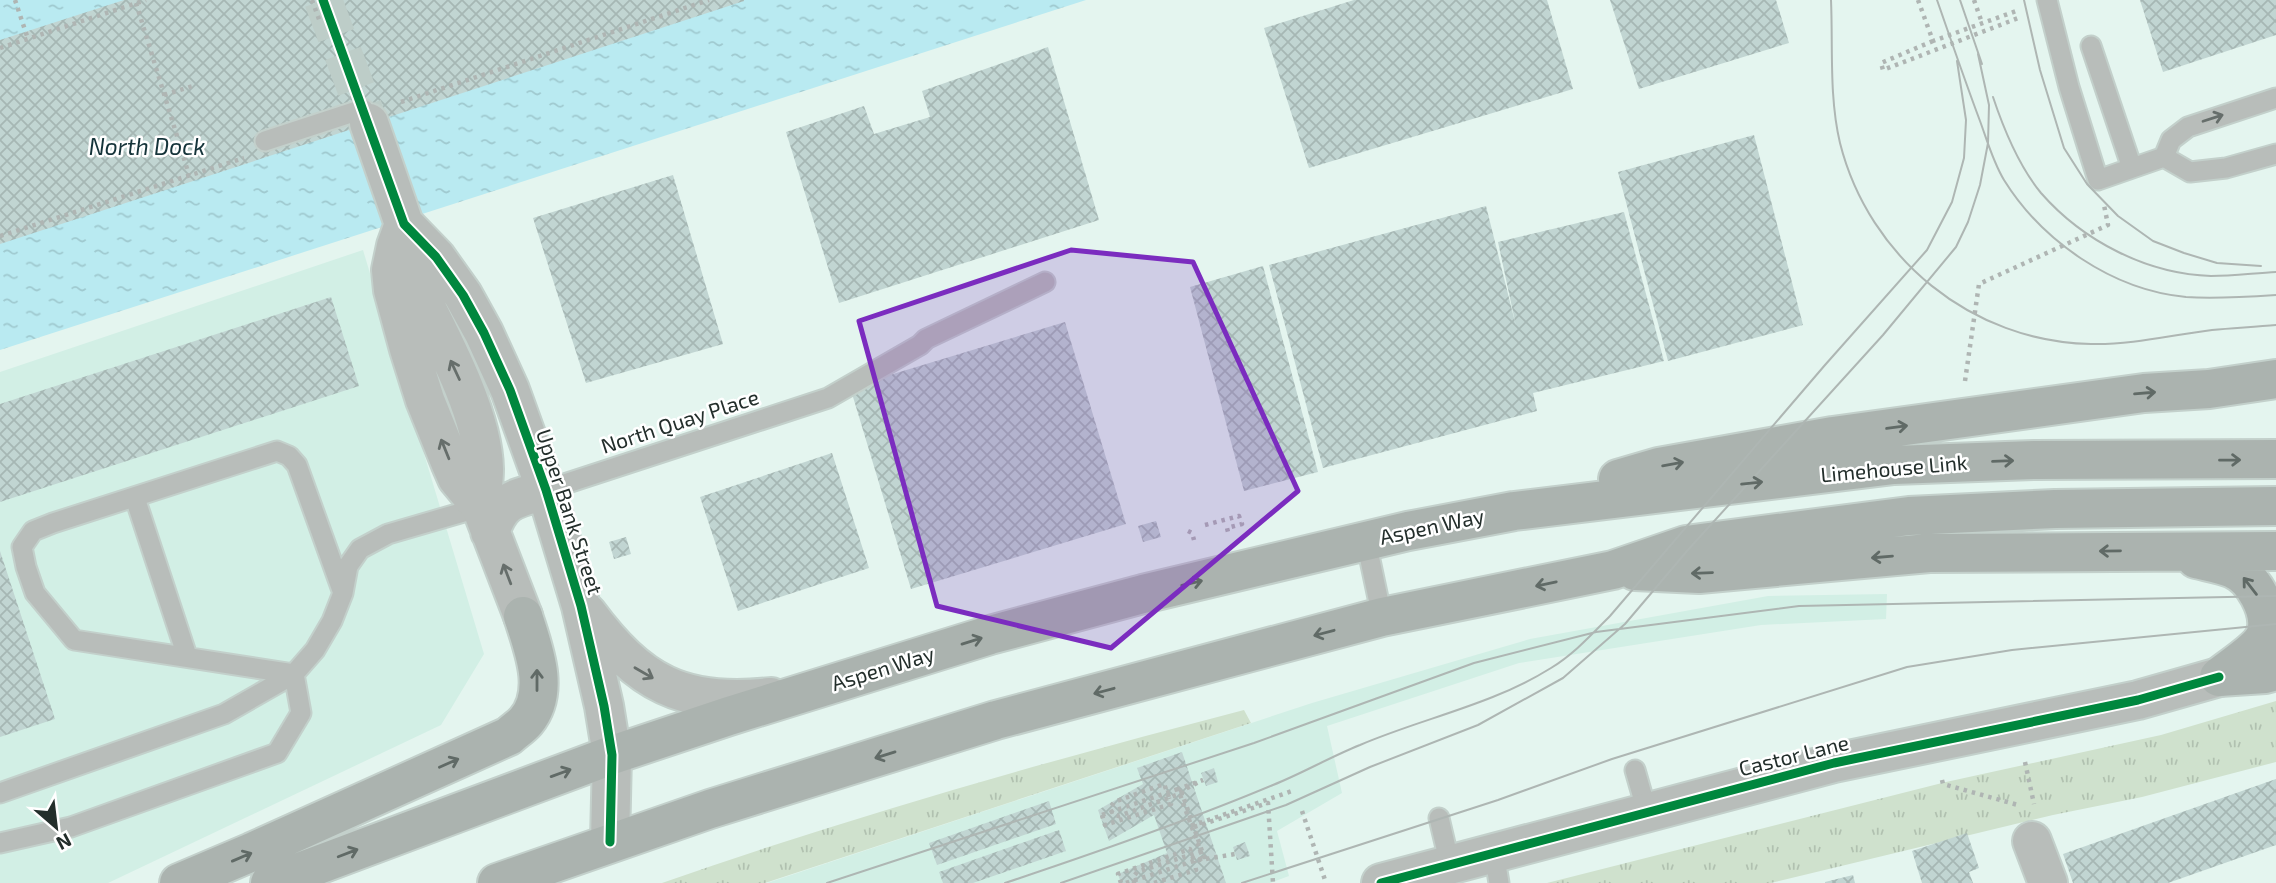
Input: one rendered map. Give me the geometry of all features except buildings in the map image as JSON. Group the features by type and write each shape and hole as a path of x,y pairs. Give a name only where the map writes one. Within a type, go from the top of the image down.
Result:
{"highway":[{"path":"1514,511 1659,467 1833,436 2117,397 2209,389 2276,379"},
{"name":"Limehouse Link","path":"1514,511 1894,465 2034,460 2276,459"},
{"path":"497,883 610,842 996,720 1382,617 1613,570 1686,545 1909,516 2055,509 2276,506"},
{"name":"Aspen Way","path":"270,883 612,755 1002,632 1143,594 1366,541 1514,511"},
{"path":"2165,550 2235,569 2252,584 2265,609 2266,632 2258,645 2219,677"},
{"path":"1613,570 1699,574 1929,553 2276,551"},
{"path":"179,883 509,736 527,720 536,698 539,676 523,616"},
{"path":"2219,677 2276,671"}],"street":[{"path":"366,116 400,235 478,427 484,468 486,519 523,616"},
{"name":"Upper Bank Street","path":"400,235 436,257 463,295 510,390 547,490 581,606 604,706 612,755 610,842"},
{"path":"486,519 496,515 510,501 547,490"},
{"path":"581,606 610,644 635,668 686,694 747,700 814,690"},
{"name":"Castor Lane","path":"1381,883 1450,865 1496,868 1647,812 1834,763 2138,699 2219,677"},
{"path":"2032,841 2048,883"}],"lane":[{"path":"2047,0 2069,87 2098,180 2164,157 2171,140 2188,127 2276,98"},
{"path":"2091,46 2133,168"},
{"path":"265,141 366,116"},
{"path":"2164,157 2190,172 2251,163 2276,154"},
{"path":"2251,163 2276,173"},
{"name":"North Quay Place","path":"547,490 828,398 926,339 1045,282"},
{"path":"294,674 74,640 35,593 22,547 33,531 53,523 277,451 289,456 297,465 343,593"},
{"path":"135,498 187,656"},
{"path":"0,793 224,714 294,674 315,650 332,621 343,593 348,566 360,549 388,534 486,519"},
{"path":"1366,541 1382,617"},
{"path":"0,843 71,827 277,753 301,713 294,674"},
{"path":"1635,770 1647,812"},
{"path":"1439,818 1450,865"}],"path":[{"path":"15,0 28,39"},
{"path":"0,48 146,0"},
{"path":"312,0 320,22"},
{"path":"1918,0 1933,41"},
{"path":"1974,0 1982,23"},
{"path":"136,3 189,176"},
{"path":"2000,16 1881,63 1883,70 2021,18"},
{"path":"164,95 193,86"},
{"path":"1964,386 1979,284 2108,225 2098,180"},
{"path":"1205,525 1239,516 1242,524 1227,528 1228,532"},
{"path":"1188,531 1192,533 1194,540"},
{"path":"1940,772 1943,783 2036,811 2024,754"},
{"path":"1169,797 1203,779 1180,791 1119,816 1114,815 1110,809 1114,802 1164,784 1169,797 1171,804 1105,825 1102,815 1180,791"},
{"path":"1192,826 1295,790"},
{"path":"1180,791 1203,858"},
{"path":"1192,826 1268,803 1273,883"},
{"path":"1302,811 1326,883"},
{"path":"1192,826 1205,857 1235,854"},
{"path":"1154,883 1196,870 1194,861 1190,849 1118,874 1124,883 1203,858 1235,854"},
{"path":"1134,883 1133,876 1138,872 1202,850"},
{"path":"1194,861 1235,854"}],"highlighted area":[{"path":"1071,250 1193,262 1298,491 1111,648 937,606 859,321"}],"shaded area":[{"path":"363,250 484,654 441,725 108,883 0,883 0,372"},
{"path":"1887,594 1886,619 1761,625 1519,663 1327,726 1342,793 1277,831 1289,876 1270,883 767,883 1312,703 1530,639 1768,596"}],"green space":[{"path":"2276,701 2276,762 2142,797 2053,815 1771,883 1547,883 1946,782 2161,735"},
{"path":"1244,710 1251,723 765,883 662,883 951,790"}],"water":[{"name":"North Dock","path":"0,0 1086,0 0,350"}],"tunnel":[{"path":"323,0 369,123"}],"tram line":[{"path":"1831,0 1834,108 1840,143 1854,185 1875,223 1901,257 1932,286 1967,310 2006,328 2047,340 2091,344 2122,343 2212,330 2276,325"},
{"path":"1937,0 2000,173 2020,202 2059,242 2106,273 2158,292 2197,298 2276,295"},
{"path":"1960,0 1982,64"},
{"path":"2024,0 2040,70 2064,148 2087,184 2118,216 2153,241 2217,263 2261,266"},
{"path":"1061,883 1286,805 1370,767 1478,725 1563,678 1625,624 1687,551 1883,335 1956,247 1968,222 1980,185 1988,143 1989,105 1978,54"},
{"path":"1005,883 1207,812 1384,735 1481,702 1528,681 1575,650 1610,616 1927,250 1952,202 1964,158 1966,120 1957,61"},
{"path":"1993,97 2012,147 2025,171 2058,210 2096,240 2140,262 2187,274 2219,276 2276,272"},
{"path":"827,883 1254,743 1474,663 1596,632 1799,606 2276,596"},
{"path":"1242,883 1498,800 1612,759 1907,667 2012,650 2276,624"}],"cycle path":[{"path":"323,0 404,224 436,257 463,295 484,333 510,390 546,490 581,606 604,706 612,755 610,842"},
{"path":"1381,883 1834,763 2138,700 2219,677"}]}
